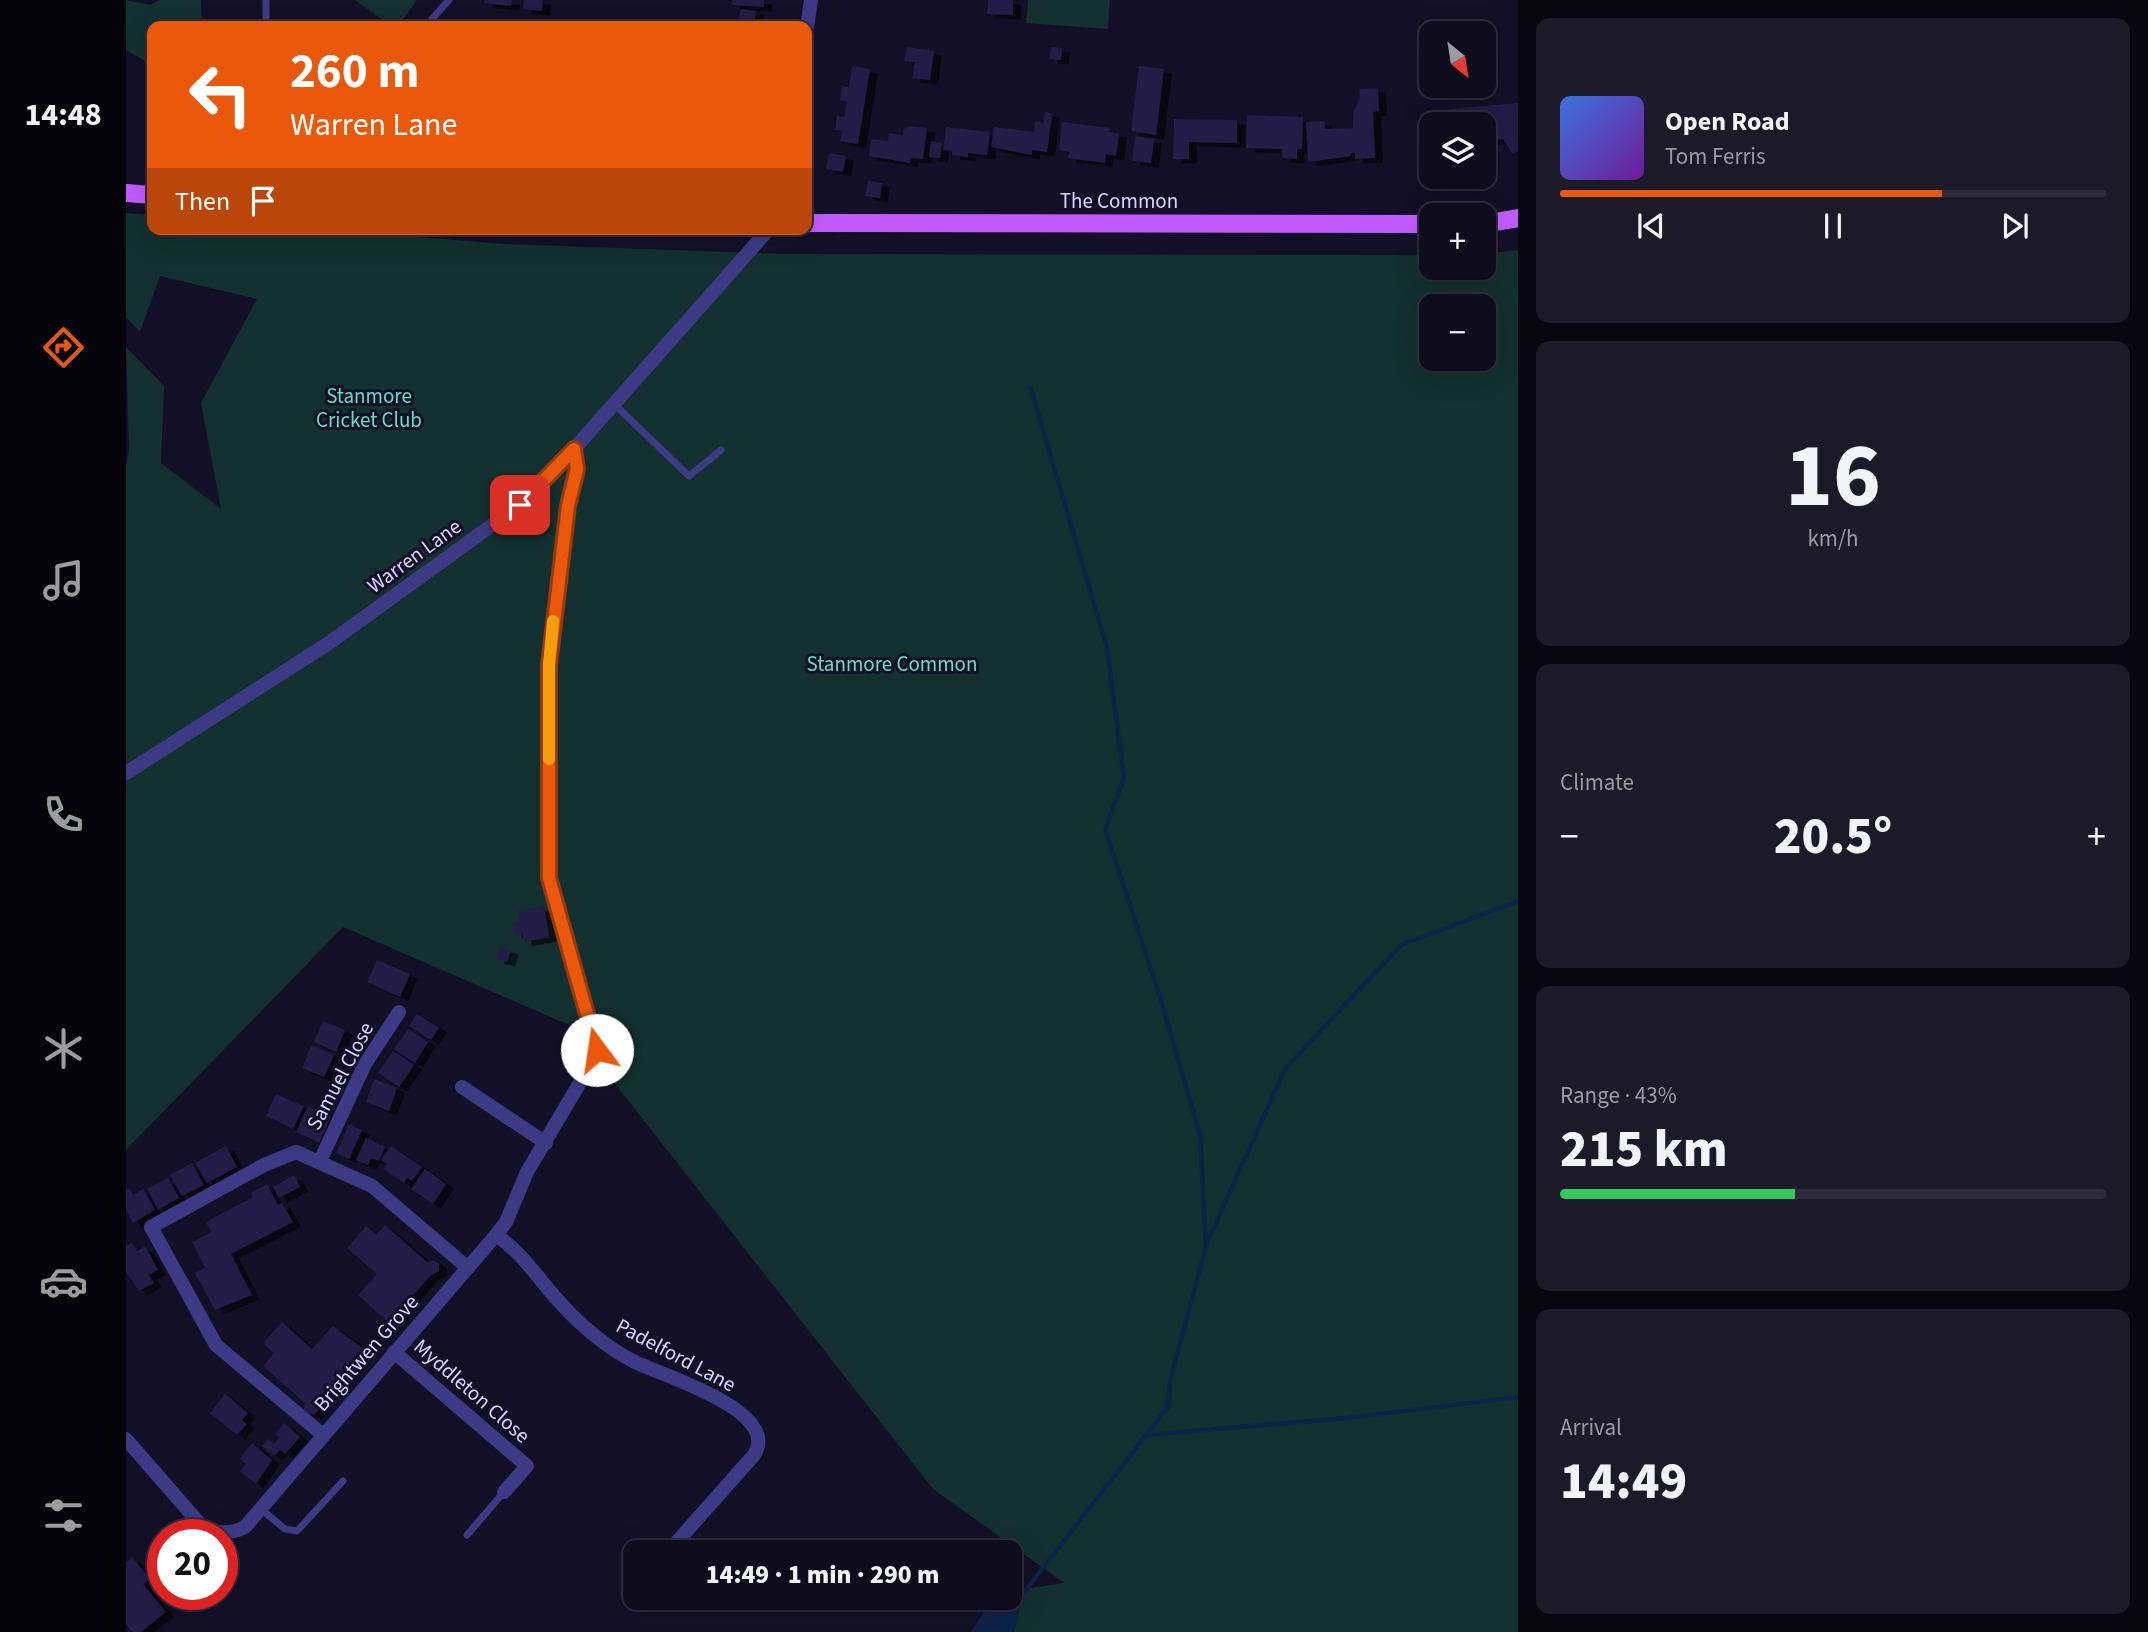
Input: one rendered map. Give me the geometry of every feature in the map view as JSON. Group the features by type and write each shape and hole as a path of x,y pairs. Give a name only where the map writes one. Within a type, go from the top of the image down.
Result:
{"main road":[{"path":"126,193 147,195"},
{"path":"1496,223 1518,218"},
{"name":"The Common","path":"812,223 1419,224"}],"street":[{"path":"808,21 811,0"},
{"name":"Warren Lane","path":"126,773 329,643 520,505 574,449 764,235"},
{"name":"Samuel Close","path":"320,1161 365,1064 399,1012"},
{"name":"Brightwen Grove","path":"126,1439 206,1528 233,1532 245,1527 506,1222 527,1172 591,1064"},
{"path":"461,1087 546,1143"},
{"path":"323,1435 216,1345 151,1227 285,1154 296,1152 372,1186 468,1268"},
{"name":"Padelford Lane","path":"496,1235 527,1261 564,1307 595,1335 635,1362 713,1395 732,1407 757,1432 760,1442 754,1455 679,1540"},
{"name":"Myddleton Close","path":"394,1352 527,1466 503,1492"}],"lane":[{"path":"266,0 266,21"},
{"path":"431,21 449,0"},
{"path":"614,404 689,476 721,450"},
{"path":"574,449 577,469 562,544 549,665 549,878 597,1050 591,1064"},
{"path":"262,1510 285,1529 297,1531 343,1481"},
{"path":"467,1535 503,1492"}],"green space":[{"path":"126,0 150,5 160,0 201,0 202,21 147,21 147,62 126,50"},
{"path":"355,0 417,0 402,21 384,21"},
{"path":"1028,0 1110,0 1108,29 1026,23"},
{"name":"Stanmore Common","path":"126,213 147,215 147,235 395,235 505,244 784,254 1419,255 1419,280 1496,280 1496,253 1518,250 1518,1632 1014,1632 1019,1610 1022,1610 1024,1589 1064,1583 1022,1553 1022,1540 1004,1540 933,1489 569,1025 343,927 126,1150 126,464 129,450 126,347 164,386 161,463 221,509 201,403 257,299 160,276 140,332 126,317"}],"water":[{"path":"985,1610 1019,1610 1014,1632 971,1632"}],"building":[{"path":"485,0 512,0 511,6 484,3"},
{"path":"524,0 543,0 542,11 523,9"},
{"path":"732,0 764,0 764,7 732,5"},
{"path":"988,0 1013,0 1013,15 987,14"},
{"path":"741,9 756,11 755,19 761,20 761,21 737,21"},
{"path":"907,47 934,51 930,80 912,78 915,62 904,61"},
{"path":"1051,47 1062,48 1061,60 1049,59"},
{"path":"852,66 870,69 858,144 840,141 842,131 835,130 837,116 844,117 847,101 840,100 842,86 849,87"},
{"path":"1139,66 1164,69 1156,135 1131,131"},
{"path":"1378,88 1379,111 1373,112 1375,158 1355,159 1355,153 1351,153 1351,156 1308,162 1306,122 1324,121 1325,129 1353,128 1353,113 1360,98 1359,89"},
{"path":"1518,103 1518,151 1513,154 1503,139 1496,140 1496,112 1449,112 1449,109"},
{"path":"1045,112 1052,113 1047,152 1032,150 1032,155 991,147 994,127 1034,132 1035,121 1043,123"},
{"path":"1247,115 1303,117 1302,149 1297,149 1297,159 1282,158 1282,149 1246,148"},
{"path":"1174,119 1237,120 1237,143 1189,142 1189,159 1173,159"},
{"path":"1062,122 1110,128 1109,132 1119,133 1116,156 1106,154 1105,163 1068,158 1069,152 1059,150"},
{"path":"910,126 927,128 923,159 910,158 910,163 869,156 871,139 888,141 889,133 903,135 904,129"},
{"path":"946,127 990,132 987,155 968,153 968,157 952,155 952,151 943,150"},
{"path":"1135,136 1154,139 1151,163 1132,161"},
{"path":"931,141 942,143 940,158 929,157"},
{"path":"829,153 846,156 843,172 826,169"},
{"path":"868,181 882,183 880,198 865,196"},
{"path":"544,906 549,937 524,942 522,933 514,934 512,924 520,922 518,911"},
{"path":"499,947 511,950 507,962 496,959"},
{"path":"377,960 410,974 400,997 367,982"},
{"path":"417,1014 439,1028 431,1040 409,1026"},
{"path":"323,1021 345,1030 336,1052 314,1042"},
{"path":"408,1029 428,1042 415,1063 394,1049"},
{"path":"311,1045 334,1055 324,1077 302,1068"},
{"path":"393,1051 414,1065 399,1087 378,1073"},
{"path":"374,1079 397,1088 389,1111 366,1102"},
{"path":"276,1094 304,1106 293,1129 266,1116"},
{"path":"308,1106 331,1117 319,1143 296,1132"},
{"path":"349,1124 362,1130 349,1159 336,1153"},
{"path":"366,1138 385,1147 379,1161 371,1158 368,1165 356,1160"},
{"path":"226,1146 237,1167 207,1183 195,1163"},
{"path":"391,1146 422,1167 412,1181 407,1178 404,1183 383,1169 387,1164 381,1160"},
{"path":"192,1163 204,1185 182,1196 170,1175"},
{"path":"425,1169 446,1184 433,1204 411,1189"},
{"path":"294,1175 300,1187 279,1198 273,1187"},
{"path":"168,1178 179,1198 158,1210 147,1189"},
{"path":"267,1184 278,1205 282,1203 293,1222 231,1254 252,1295 215,1310 195,1273 205,1268 192,1242 211,1232 206,1222 253,1197 251,1193"},
{"path":"129,1188 133,1195 143,1189 155,1210 133,1223 126,1210 126,1189"},
{"path":"385,1225 427,1262 434,1260 439,1264 439,1271 430,1276 389,1323 358,1295 377,1274 347,1248 366,1226 376,1235"},
{"path":"132,1243 137,1251 145,1246 158,1270 149,1275 154,1283 139,1291 126,1272 126,1246"},
{"path":"282,1322 312,1349 333,1326 366,1351 319,1404 319,1410 314,1415 303,1411 305,1403 263,1366 274,1353 263,1343"},
{"path":"225,1394 248,1413 242,1420 247,1424 237,1435 210,1413"},
{"path":"284,1423 300,1437 285,1454 280,1450 274,1456 262,1446 268,1439 274,1444 279,1438 275,1434"},
{"path":"252,1443 272,1460 256,1484 240,1471 246,1464 240,1458"},
{"path":"132,1557 147,1575 147,1581 143,1584 147,1589 147,1610 166,1612 141,1632 132,1632 126,1624 126,1562"}],"waterway":[{"path":"1022,1595 1168,1407 1170,1381 1206,1246 1200,1135 1159,994 1105,829 1124,778 1107,648 1031,389"},
{"path":"1207,1243 1285,1069 1401,945 1518,901"},
{"path":"1146,1435 1347,1418 1518,1397"}],"slow traffic":[{"path":"549,759 549,665 553,621"}],"route":[{"path":"520,505 574,449 577,469 568,506 557,583 549,665 549,878 597,1050"}],"park label":[{"name":"Stanmore Cricket Club","path":"369,408"}]}
